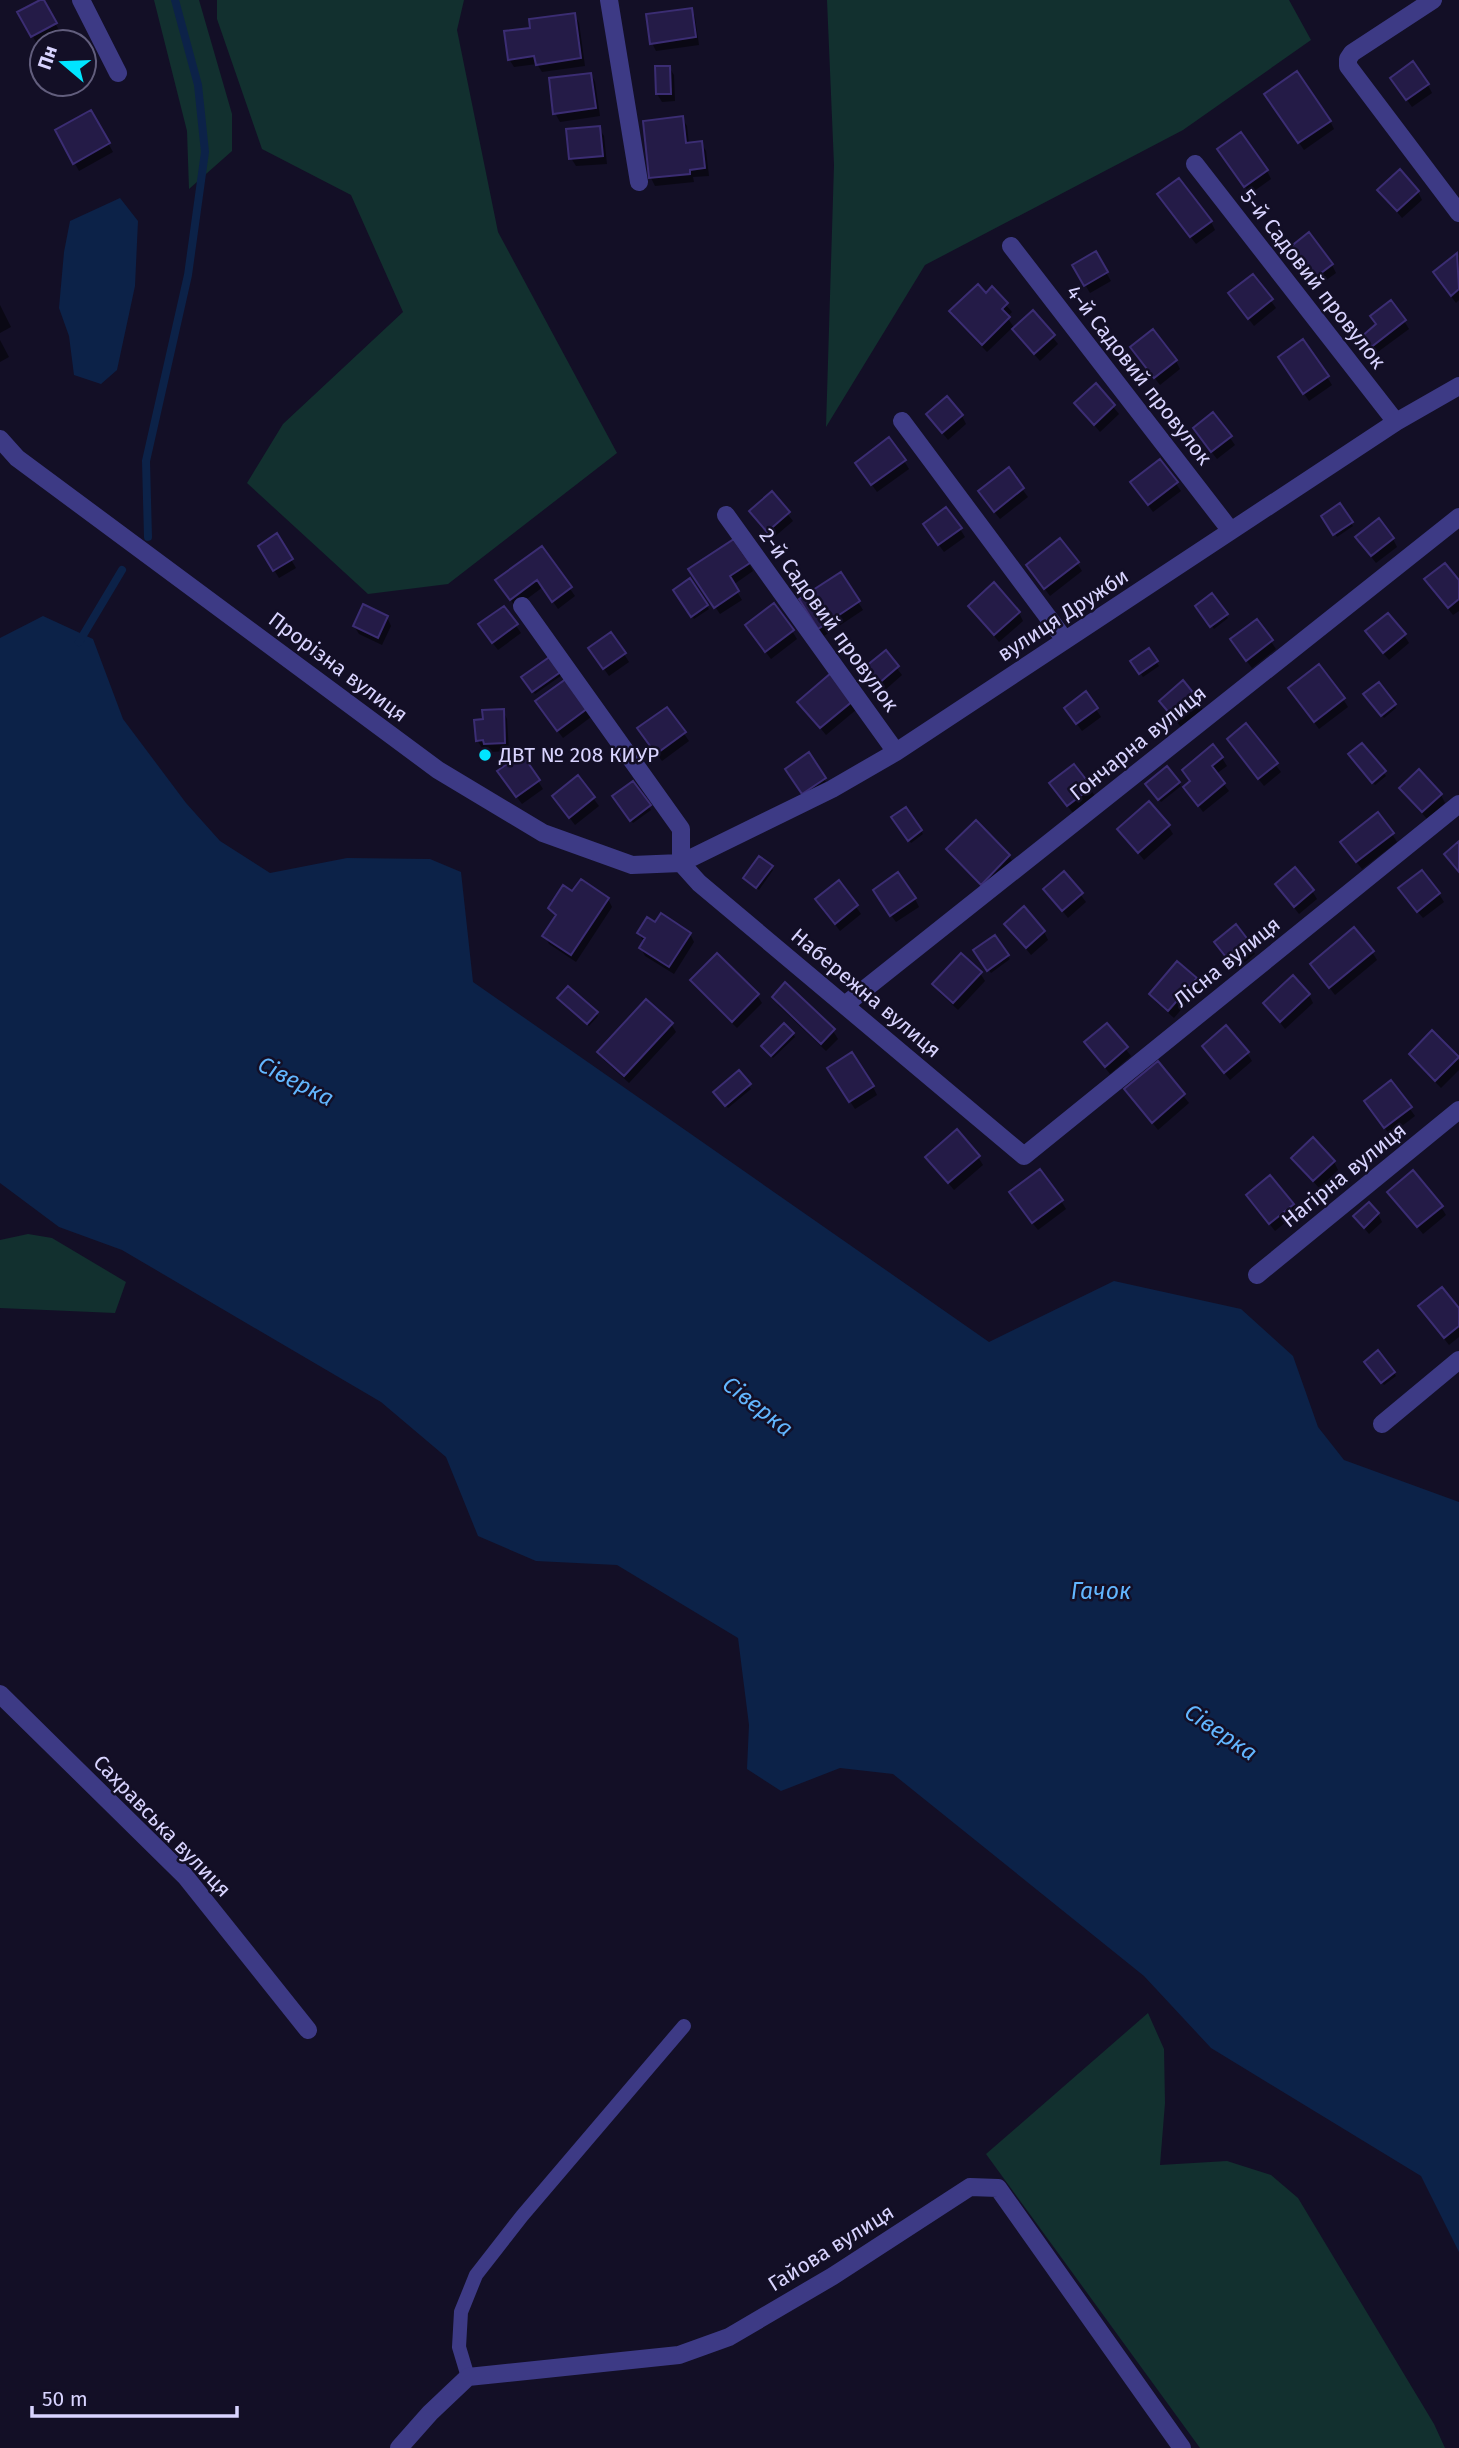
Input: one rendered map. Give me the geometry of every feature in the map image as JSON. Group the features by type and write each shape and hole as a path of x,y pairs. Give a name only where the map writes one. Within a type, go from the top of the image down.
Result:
{"street":[{"path":"81,0 118,73"},
{"path":"609,0 639,182"},
{"path":"1433,0 1352,53 1348,66 1459,213"},
{"name":"5-й Садовий провулок","path":"1195,164 1396,422"},
{"name":"4-й Садовий провулок","path":"1011,246 1231,531"},
{"name":"вулиця Дружби","path":"681,863 832,789 896,752 1396,422 1459,386"},
{"path":"902,421 1065,640"},
{"name":"Прорізна вулиця","path":"0,439 17,458 438,770 543,832 632,865 681,863"},
{"name":"2-й Садовий провулок","path":"726,515 896,752"},
{"name":"Гончарна вулиця","path":"846,1004 1459,517"},
{"path":"522,606 681,829 681,863"},
{"name":"Лісна вулиця","path":"1024,1156 1459,804"},
{"name":"Набережна вулиця","path":"681,863 699,883 1024,1156"},
{"name":"Нагірна вулиця","path":"1257,1275 1459,1110"},
{"path":"1381,1424 1459,1360"},
{"name":"Сахравська вулиця","path":"0,1694 185,1876 308,2030"},
{"name":"Гайова вулиця","path":"468,2377 679,2355 729,2337 833,2276 970,2187 998,2188 1182,2448"},
{"path":"399,2448 430,2413 468,2377"}],"lane":[{"path":"468,2377 459,2347 461,2312 475,2274 684,2026"}],"green space":[{"path":"154,0 199,0 232,114 232,151 189,189 187,131"},
{"path":"217,0 464,0 457,30 498,232 617,453 448,584 368,594 247,483 283,424 403,312 351,195 262,149 217,19"},
{"path":"827,0 1289,0 1311,40 1183,130 925,265 826,427 834,165"},
{"path":"28,1234 52,1238 126,1282 115,1313 0,1308 0,1240"},
{"path":"1148,2013 1164,2049 1165,2103 1160,2165 1227,2161 1271,2175 1298,2198 1434,2424 1445,2448 1200,2448 986,2154"}],"water":[{"path":"120,198 138,221 135,286 117,370 101,384 74,375 69,336 59,308 64,252 70,221"},
{"name":"Гачок","path":"43,616 93,639 123,719 186,803 220,841 270,873 347,858 430,859 461,872 473,982 989,1342 1114,1281 1241,1309 1293,1356 1318,1427 1344,1460 1459,1502 1459,2252 1421,2176 1211,2048 1144,1976 893,1774 840,1768 781,1791 747,1769 749,1725 738,1638 617,1565 536,1561 478,1536 446,1457 381,1402 122,1250 59,1227 0,1183 0,638"}],"building":[{"path":"44,0 57,23 48,28 28,28 28,32 17,12"},
{"path":"692,8 696,37 650,44 646,14"},
{"path":"575,13 581,58 536,65 534,56 508,60 504,31 530,28 529,19"},
{"path":"1413,61 1429,84 1406,100 1390,78"},
{"path":"655,66 670,66 671,94 656,94"},
{"path":"1297,71 1331,121 1298,143 1264,94"},
{"path":"591,73 596,108 553,114 549,78"},
{"path":"91,110 110,143 73,164 55,130"},
{"path":"683,116 686,143 702,141 705,168 690,170 690,174 649,178 643,121"},
{"path":"600,126 603,156 569,159 566,129"},
{"path":"1241,132 1268,170 1244,187 1217,149"},
{"path":"1400,169 1419,191 1397,211 1377,190"},
{"path":"1179,178 1212,221 1190,237 1157,194"},
{"path":"1309,232 1333,264 1313,279 1289,248"},
{"path":"1096,251 1108,272 1084,286 1072,265"},
{"path":"1457,253 1459,289 1451,296 1433,272"},
{"path":"1253,274 1273,299 1248,319 1228,293"},
{"path":"978,284 986,293 992,286 1008,303 1002,309 1010,317 982,345 949,311"},
{"path":"1391,300 1406,320 1370,348 1361,337 1376,324 1370,316"},
{"path":"1033,310 1055,335 1034,354 1012,329"},
{"path":"1153,329 1177,360 1154,378 1130,347"},
{"path":"1303,339 1329,376 1303,394 1278,357"},
{"path":"1096,383 1115,405 1094,425 1074,403"},
{"path":"947,396 963,415 942,433 926,414"},
{"path":"1213,412 1232,436 1211,452 1193,428"},
{"path":"889,437 906,460 871,485 855,463"},
{"path":"1160,459 1178,482 1148,505 1130,482"},
{"path":"1009,467 1024,488 994,512 978,491"},
{"path":"772,491 790,512 767,532 749,511"},
{"path":"1340,503 1353,522 1333,535 1321,516"},
{"path":"946,507 962,528 938,545 923,524"},
{"path":"1379,518 1394,538 1371,556 1355,537"},
{"path":"277,533 293,559 273,571 258,546"},
{"path":"1060,538 1079,562 1044,589 1026,565"},
{"path":"734,539 750,563 730,576 739,591 714,608 688,569"},
{"path":"542,546 572,587 552,602 537,580 510,600 495,580"},
{"path":"1445,563 1459,580 1459,599 1448,608 1424,579"},
{"path":"841,572 860,601 818,629 799,599"},
{"path":"690,578 708,605 691,617 673,590"},
{"path":"994,582 1020,612 994,635 968,606"},
{"path":"1212,593 1228,614 1210,627 1195,606"},
{"path":"774,603 794,630 765,652 745,625"},
{"path":"363,604 388,616 378,638 353,626"},
{"path":"504,606 518,624 492,643 478,624"},
{"path":"1388,613 1406,634 1383,653 1365,631"},
{"path":"1257,619 1273,640 1246,661 1230,639"},
{"path":"611,632 626,653 603,669 588,648"},
{"path":"1149,648 1158,661 1139,674 1130,661"},
{"path":"886,650 899,666 878,684 865,667"},
{"path":"551,656 562,671 532,692 521,677"},
{"path":"1319,664 1345,698 1314,722 1288,688"},
{"path":"831,673 854,700 820,728 797,702"},
{"path":"566,679 588,708 557,731 535,701"},
{"path":"1183,680 1200,701 1176,721 1159,701"},
{"path":"1379,682 1396,704 1381,716 1363,694"},
{"path":"1086,691 1098,708 1076,724 1064,708"},
{"path":"667,707 686,732 656,754 637,728"},
{"path":"504,709 505,743 484,744 483,740 476,741 474,720 483,719 482,710"},
{"path":"1246,723 1278,763 1258,779 1227,739"},
{"path":"1362,743 1386,771 1372,783 1348,754"},
{"path":"1213,744 1223,757 1212,766 1225,783 1198,806 1183,787 1190,781 1182,770"},
{"path":"809,752 826,778 802,794 785,769"},
{"path":"522,754 540,780 516,797 497,771"},
{"path":"1074,764 1092,787 1067,806 1049,783"},
{"path":"1167,766 1180,782 1158,800 1145,784"},
{"path":"1419,769 1442,794 1422,812 1399,788"},
{"path":"578,775 595,797 569,818 552,796"},
{"path":"633,781 651,805 630,821 612,796"},
{"path":"1149,801 1170,825 1138,853 1117,829"},
{"path":"906,807 922,830 908,841 891,817"},
{"path":"1378,812 1394,833 1356,862 1340,842"},
{"path":"976,820 1010,855 981,885 946,849"},
{"path":"1459,841 1459,872 1444,854"},
{"path":"759,856 773,866 756,888 743,878"},
{"path":"1295,867 1314,890 1294,907 1275,884"},
{"path":"1422,870 1440,893 1417,912 1398,888"},
{"path":"1064,871 1083,893 1062,911 1043,889"},
{"path":"898,872 916,898 890,916 873,890"},
{"path":"581,879 609,898 571,955 542,936 556,915 548,908 563,885 572,891"},
{"path":"839,880 858,905 835,924 815,899"},
{"path":"1024,906 1045,931 1026,948 1004,924"},
{"path":"661,913 691,933 669,967 639,948 645,938 637,933 647,917 655,922"},
{"path":"1236,924 1252,945 1230,962 1214,942"},
{"path":"1354,927 1374,951 1329,988 1310,964"},
{"path":"995,935 1009,955 987,971 973,950"},
{"path":"717,953 759,994 732,1022 690,980"},
{"path":"961,953 982,972 953,1003 932,984"},
{"path":"1177,961 1197,978 1168,1011 1149,994"},
{"path":"1293,975 1310,994 1280,1022 1263,1003"},
{"path":"785,982 835,1029 821,1044 772,997"},
{"path":"568,986 598,1012 587,1024 557,998"},
{"path":"646,999 673,1023 624,1076 597,1052"},
{"path":"784,1023 794,1033 771,1056 761,1046"},
{"path":"1107,1023 1128,1047 1105,1067 1084,1042"},
{"path":"1226,1025 1249,1052 1224,1073 1202,1046"},
{"path":"1432,1030 1459,1057 1435,1081 1409,1054"},
{"path":"852,1052 874,1086 849,1102 827,1068"},
{"path":"1158,1061 1185,1094 1152,1123 1124,1089"},
{"path":"739,1070 751,1084 725,1106 713,1092"},
{"path":"1391,1080 1412,1107 1384,1128 1364,1101"},
{"path":"957,1129 980,1156 948,1183 925,1157"},
{"path":"1313,1137 1335,1161 1313,1181 1291,1158"},
{"path":"1040,1169 1063,1200 1032,1223 1009,1192"},
{"path":"1413,1170 1443,1206 1417,1227 1387,1192"},
{"path":"1270,1175 1294,1204 1269,1224 1246,1195"},
{"path":"1369,1202 1379,1213 1364,1228 1353,1216"},
{"path":"1442,1287 1459,1308 1459,1326 1444,1338 1418,1306"},
{"path":"1378,1350 1395,1372 1381,1383 1364,1362"}],"waterway":[{"path":"148,537 146,461 188,275 205,152 198,85 175,0"},
{"path":"79,642 122,570"}],"place":[{"name":"ДВТ № 208 КИУР","path":"485,755"}],"water label":[{"name":"Сіверка","path":"296,1081"},
{"name":"Сіверка","path":"758,1406"},
{"name":"Сіверка","path":"1221,1732"}]}
